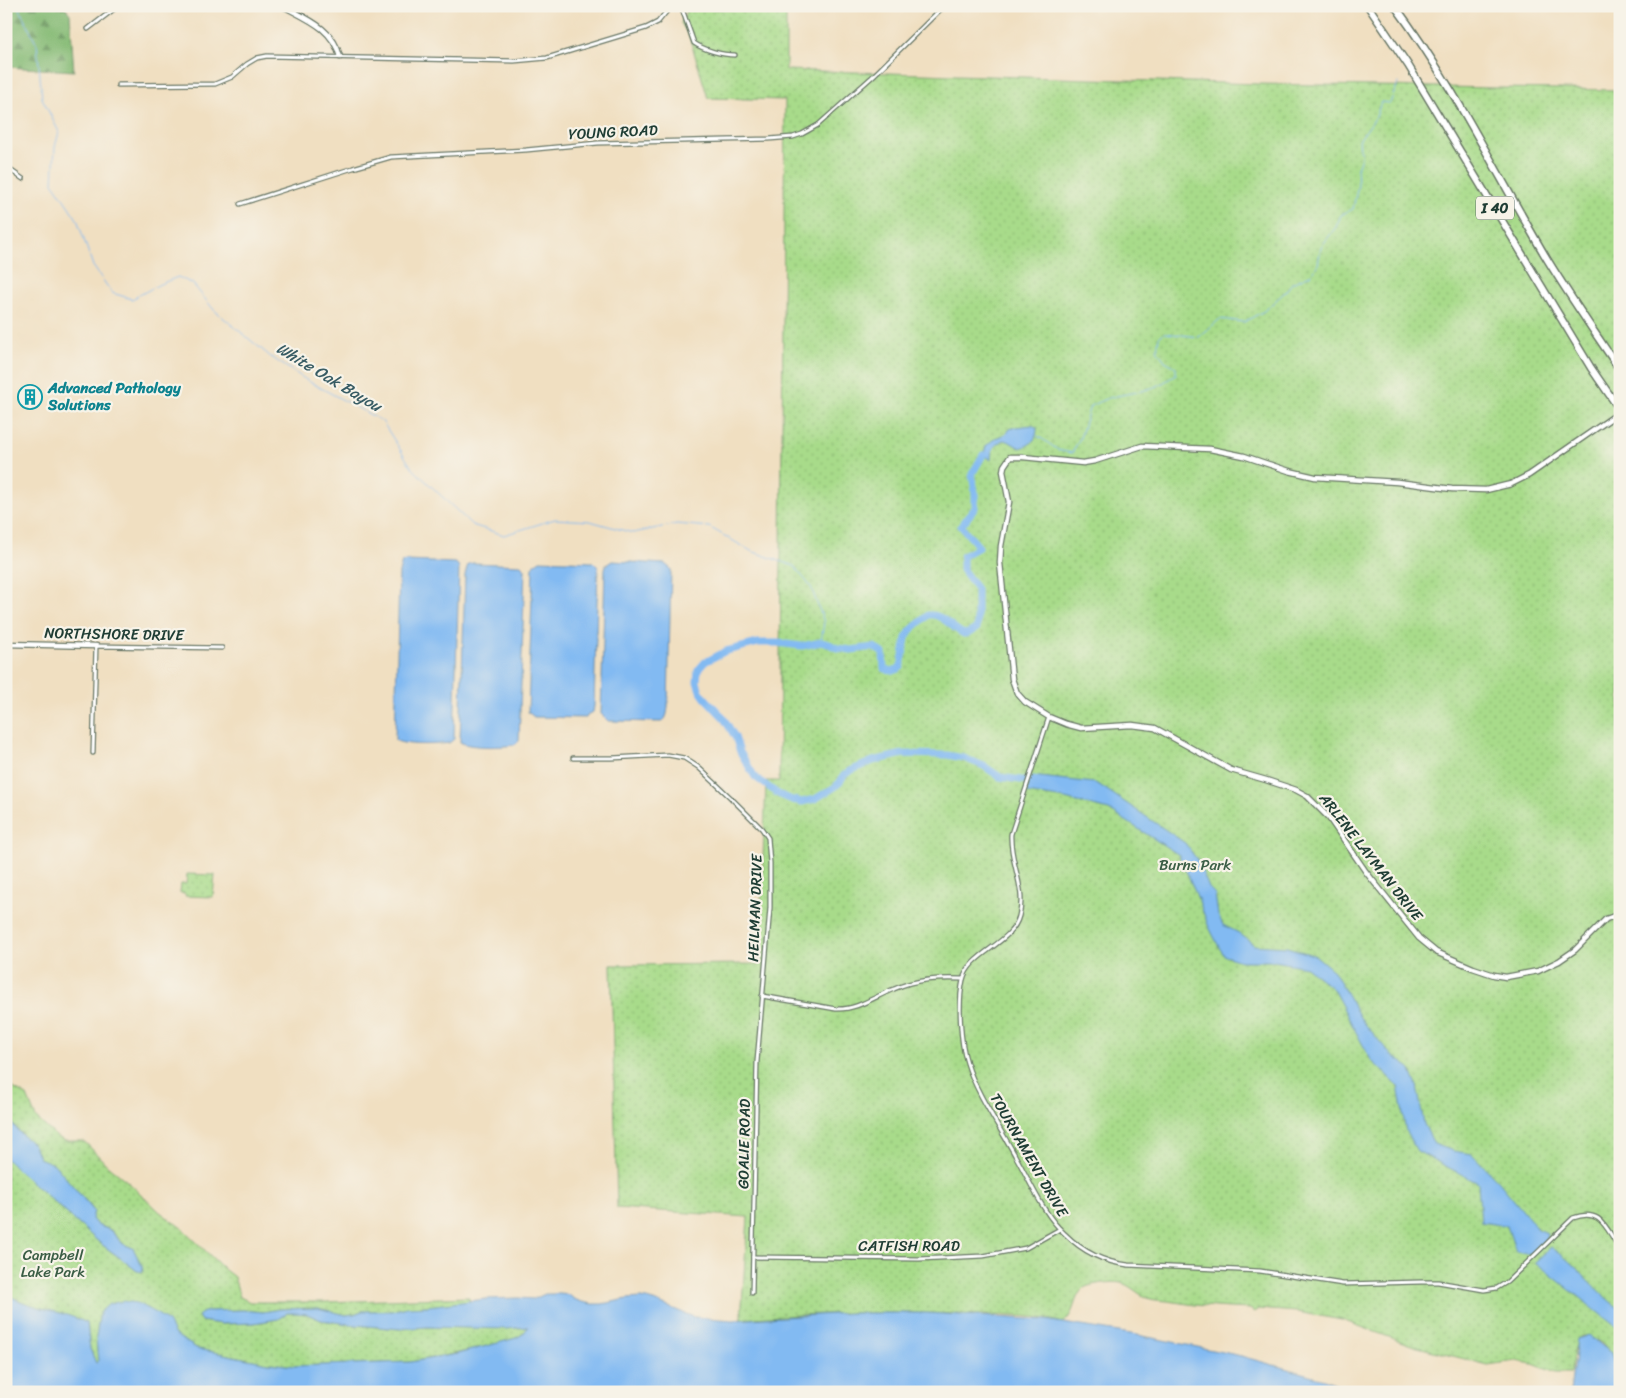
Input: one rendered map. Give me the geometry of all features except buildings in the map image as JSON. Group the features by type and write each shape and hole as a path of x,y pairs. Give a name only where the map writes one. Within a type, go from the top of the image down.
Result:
{"highway":[{"name":"I 40","path":"1368,6 1408,65 1591,368 1620,412"},
{"name":"I 40","path":"1395,6 1448,84 1546,257 1572,300 1620,370"}],"street":[{"path":"88,29 118,6"},
{"path":"282,6 326,31 336,43 340,57"},
{"path":"118,85 215,84 232,77 247,64 262,57 514,61 546,58 646,28 658,22 672,6"},
{"path":"681,6 694,43 718,53 735,56"},
{"name":"YOUNG ROAD","path":"240,204 391,157 526,150 591,143 793,137 824,121 944,6"},
{"path":"1220,6 1240,6"},
{"path":"6,167 23,179"},
{"name":"ARLENE LAYMAN DRIVE","path":"1620,412 1523,478 1504,486 1486,490 1445,489 1397,482 1314,476 1289,471 1244,456 1210,449 1152,445 1142,446 1083,463 1028,457 1010,458 1003,471 1009,502 1000,563 1011,674 1014,686 1026,703 1049,717 1076,727 1132,724 1155,728 1230,770 1266,780 1308,796 1325,814 1366,872 1417,936 1436,952 1494,975 1506,977 1538,971 1559,961 1574,950 1606,919 1620,914"},
{"name":"NORTHSHORE DRIVE","path":"6,644 222,648"},
{"path":"92,753 96,646"},
{"path":"762,996 836,1010 857,1006 894,988 911,983 939,979 963,979 975,962 1008,933 1019,916 1021,889 1010,842 1012,828 1049,717"},
{"name":"HEILMAN DRIVE","path":"573,758 668,755 684,758 698,766 762,829 769,841 770,870 770,908 762,996"},
{"name":"TOURNAMENT DRIVE","path":"963,979 961,1026 964,1054 970,1073 1048,1214 1060,1229 1079,1247 1092,1255 1121,1264 1260,1271 1343,1284 1438,1282 1477,1290 1493,1289 1507,1282 1573,1218 1584,1214 1600,1219 1620,1249"},
{"name":"GOALIE ROAD","path":"752,1293 756,1080 762,996"},
{"name":"CATFISH ROAD","path":"753,1257 925,1259 975,1257 1021,1250 1060,1229"}],"green space":[{"path":"6,6 64,6 70,14 74,71 6,67"},
{"name":"Burns Park","path":"688,8 786,11 786,70 1259,84 1620,90 1620,1371 1605,1348 1595,1339 1588,1337 1581,1336 1576,1345 1572,1358 1571,1373 1556,1373 1533,1364 1516,1361 1488,1365 1414,1346 1342,1320 1297,1312 1258,1309 1254,1312 1250,1309 1202,1306 1150,1299 1118,1282 1096,1284 1084,1288 1080,1291 1070,1315 1063,1323 1023,1316 922,1313 862,1313 741,1319 748,1217 617,1208 611,965 759,964 766,781 779,781 785,100 708,98 689,36 681,23"},
{"path":"187,874 215,875 213,897 185,896 185,894 180,893 181,884 186,884"},
{"name":"Campbell Lake Park","path":"6,1084 27,1096 36,1118 57,1137 65,1141 82,1141 87,1144 107,1165 160,1212 183,1229 234,1277 240,1297 250,1302 327,1302 469,1297 470,1302 407,1307 392,1311 362,1311 346,1315 318,1308 281,1309 263,1312 243,1310 207,1311 201,1321 221,1324 254,1323 278,1319 287,1313 296,1313 307,1314 321,1320 400,1329 427,1327 529,1327 523,1334 503,1342 410,1362 294,1366 268,1363 198,1349 175,1335 165,1319 137,1303 96,1337 98,1362 96,1363 90,1349 87,1323 26,1303 6,1294 6,1159 101,1244 137,1271 136,1256 133,1248 123,1244 111,1230 97,1225 92,1219 94,1211 89,1204 55,1167 39,1158 36,1150 6,1117"}],"water":[{"path":"1032,425 1037,428 1036,435 1028,445 1020,448 1003,440 994,448 991,460 983,455 986,446 995,438 1006,434 1015,427"},
{"path":"540,560 593,562 598,567 594,706 593,712 586,718 534,717 528,712 533,567"},
{"path":"612,561 665,564 671,569 668,707 666,718 661,722 608,721 601,714 605,569 606,565"},
{"path":"402,562 456,563 459,567 454,739 449,743 429,745 395,740 399,572"},
{"path":"468,564 521,565 525,569 519,741 514,745 494,747 460,742 465,575"},
{"path":"1032,776 1095,783 1101,786 1185,843 1198,861 1209,888 1215,894 1218,915 1223,925 1239,933 1254,945 1287,947 1316,956 1334,971 1361,1019 1391,1055 1410,1068 1417,1086 1424,1124 1434,1144 1453,1151 1472,1154 1498,1181 1538,1229 1547,1233 1545,1242 1531,1255 1516,1252 1507,1226 1481,1222 1478,1183 1417,1151 1406,1132 1398,1086 1371,1060 1333,989 1306,967 1274,961 1241,961 1225,956 1208,925 1179,855 1109,810 1065,799 1026,793"},
{"path":"6,1117 34,1145 39,1158 54,1164 94,1211 92,1219 97,1225 110,1230 123,1244 133,1248 143,1272 137,1271 101,1244 6,1159"},
{"path":"1551,1247 1569,1261 1620,1309 1620,1330 1535,1262"},
{"path":"6,1294 26,1303 87,1323 90,1349 96,1363 98,1362 96,1337 100,1312 109,1304 123,1301 137,1303 159,1315 168,1322 175,1335 198,1349 268,1363 294,1366 410,1362 457,1354 516,1338 523,1334 528,1327 507,1329 427,1327 400,1329 321,1320 307,1314 296,1313 287,1313 278,1319 254,1323 221,1324 201,1321 198,1316 207,1311 243,1310 263,1312 281,1309 318,1308 346,1315 362,1311 392,1311 407,1307 486,1299 534,1299 545,1294 560,1294 569,1295 574,1299 592,1304 641,1298 694,1317 733,1320 850,1313 927,1313 1045,1320 1143,1336 1237,1355 1324,1379 1357,1392 6,1392"},
{"path":"1589,1335 1611,1353 1618,1376 1620,1377 1620,1392 1570,1392 1577,1339"}],"waterway":[{"name":"White Oak Bayou","path":"18,6 37,44 42,98 59,132 55,147 53,183 77,219 93,266 112,293 132,299 178,277 193,284 214,310 271,357 308,381 382,421 412,468 472,525 504,535 555,519 590,521 633,533 677,524 709,527 751,551 794,566 811,587 824,622 821,642"},
{"path":"1037,436 1058,450 1072,453 1080,438 1090,406 1109,398 1152,388 1176,374 1176,367 1165,361 1157,350 1159,337 1164,333 1199,337 1220,319 1244,322 1264,311 1292,283 1312,274 1318,264 1321,247 1336,227 1341,215 1353,209 1358,185 1357,168 1361,157 1359,140 1376,117 1381,102 1390,103 1398,83"},
{"path":"983,455 972,474 975,508 961,526 979,547 963,556 963,570 977,589 977,628 964,634 938,616 928,615 911,630 906,638 901,667 892,671 884,668 883,653 874,647 851,650 837,648 821,642 802,646 758,643 726,651 705,662 698,670 697,682 705,698 723,717 755,777 778,794 792,800 802,802 815,799 835,787 844,775 850,771 873,761 903,754 947,755 964,758 984,766 1000,777 1028,781"}],"place":[{"name":"Advanced Pathology Solutions","path":"30,397"}]}
